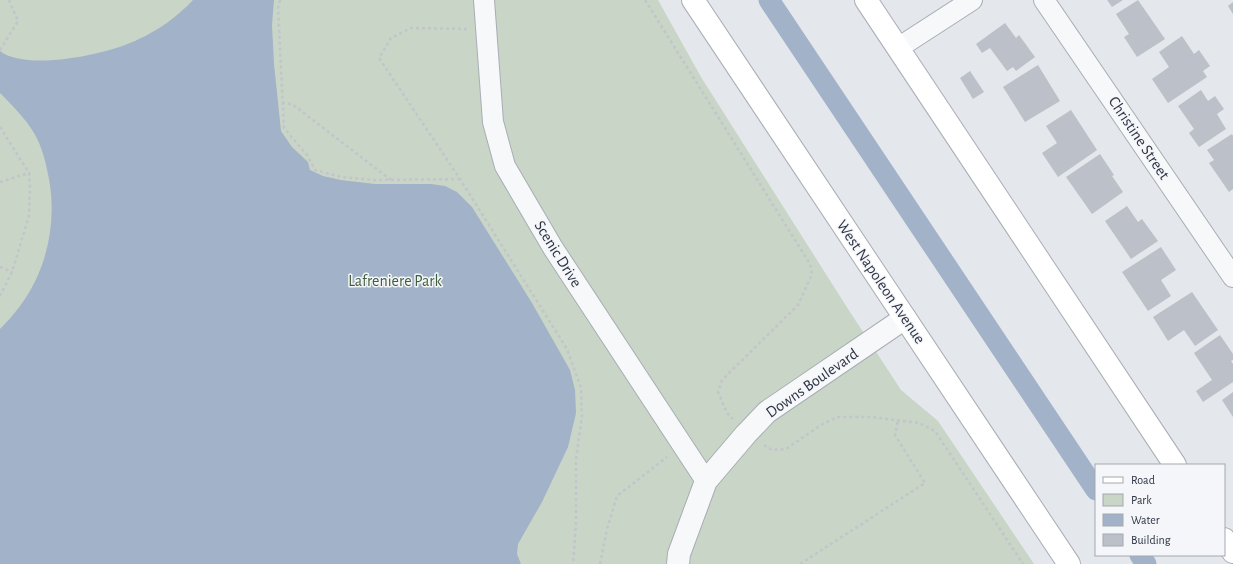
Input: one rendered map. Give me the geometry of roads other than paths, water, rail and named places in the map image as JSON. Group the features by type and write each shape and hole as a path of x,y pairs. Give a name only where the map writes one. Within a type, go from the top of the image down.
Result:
{"main road":[{"name":"West Napoleon Avenue","path":"693,0 1069,564"},
{"path":"866,0 1174,464"},
{"path":"1225,540 1233,552"}],"street":[{"name":"Scenic Drive","path":"484,0 494,122 505,166 553,248 706,481"},
{"path":"898,48 972,0"},
{"name":"Christine Street","path":"1044,0 1233,277"},
{"name":"Downs Boulevard","path":"678,564 679,554 706,481 746,434 767,412 905,318"}],"water":[{"path":"193,0 274,0 272,25 274,64 281,131 292,147 308,162 310,170 323,176 341,180 375,184 431,184 445,186 457,192 472,207 532,303 570,370 575,390 576,413 568,447 542,502 518,544 517,554 521,564 0,564 0,329 20,306 37,277 48,246 52,212 49,179 39,143 27,122 0,93 0,51 13,57 29,60 48,60 89,55 109,50 126,45 161,27 181,12"}],"waterway":[{"path":"769,0 1095,489"},
{"path":"1141,556 1146,564"}],"park label":[{"name":"Lafreniere Park","path":"395,281"}]}
